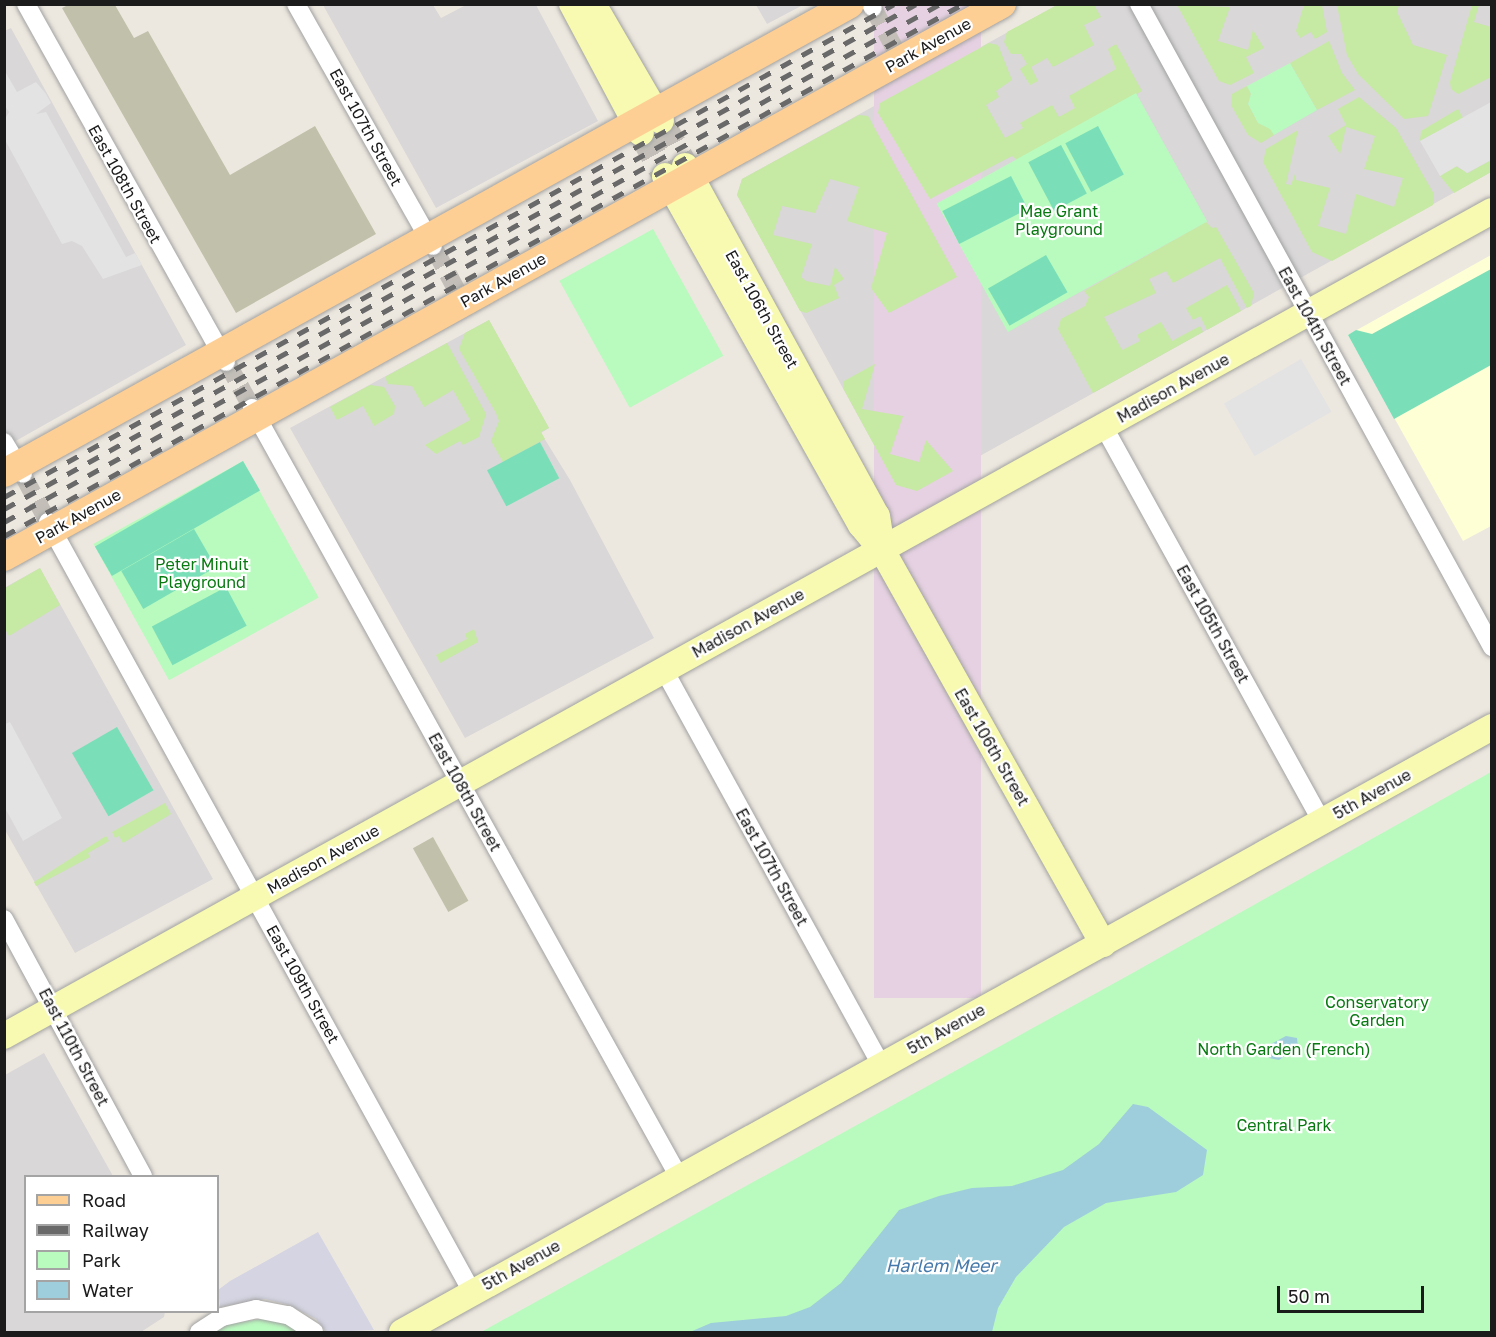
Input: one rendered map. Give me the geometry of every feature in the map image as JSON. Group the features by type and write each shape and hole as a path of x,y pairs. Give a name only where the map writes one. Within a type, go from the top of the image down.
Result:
{"main road":[{"path":"572,4 648,122"},
{"path":"593,4 648,122"},
{"name":"Park Avenue","path":"4,556 50,524 899,54 1002,4"},
{"path":"13,464 224,358 648,122 865,6"},
{"name":"East 106th Street","path":"679,177 861,525 882,550 1103,944"},
{"name":"Madison Avenue","path":"4,1036 1308,315 1491,211"},
{"name":"5th Avenue","path":"402,1332 1491,728"}],"street":[{"name":"East 108th Street","path":"26,4 224,358"},
{"name":"East 107th Street","path":"296,4 431,244"},
{"name":"East 104th Street","path":"1139,4 1491,647"},
{"name":"East 108th Street","path":"254,412 679,1178"},
{"name":"East 105th Street","path":"1104,427 1322,822"},
{"name":"East 109th Street","path":"50,524 472,1292"},
{"name":"East 107th Street","path":"664,670 880,1065"},
{"name":"East 110th Street","path":"4,919 54,1008 141,1175"},
{"path":"205,1322 245,1311 264,1310 288,1315 314,1332"}],"shaded area":[{"path":"68,5 115,5 134,38 148,31 230,175 315,126 376,234 236,313 62,8"},
{"path":"323,5 433,5 441,18 466,5 536,5 598,121 436,208"},
{"path":"756,5 803,5 767,24"},
{"path":"874,5 981,5 981,998 874,998"},
{"path":"1057,5 1491,5 1491,172 917,491 896,485 737,195 742,179"},
{"path":"11,28 186,345 5,447 4,31"},
{"path":"6,73 17,92 36,82 46,94 51,103 36,114 46,112 126,257 135,253 142,265 103,279 82,246 72,241 62,244 5,140 5,119 9,112 5,106"},
{"path":"1491,102 1491,160 1467,173 1457,166 1440,176 1420,141"},
{"path":"1491,255 1491,526 1463,541 1348,335"},
{"path":"489,320 549,428 541,433 570,480 654,638 465,738 290,428"},
{"path":"1301,359 1332,412 1254,456 1224,404"},
{"path":"40,568 213,879 75,953 5,830 4,588"},
{"path":"10,722 62,818 23,841 5,808 5,724"},
{"path":"433,837 468,901 448,912 413,848"},
{"path":"44,1053 112,1175 24,1175 24,1313 165,1313 164,1317 141,1332 5,1332 5,1075"},
{"path":"318,1232 374,1330 326,1332 316,1319 289,1305 265,1299 220,1307 219,1289"}],"green space":[{"path":"1057,5 1094,5 1101,17 1084,25 1094,45 1053,67 1047,58 1031,67 1038,81 1030,85 1020,69 1027,64 1021,54 1011,54 1004,42 1007,32"},
{"path":"1177,5 1230,7 1218,41 1248,50 1253,30 1264,48 1246,57 1254,73 1230,85 1219,81"},
{"path":"1304,5 1322,5 1327,32 1315,39 1311,32 1300,38 1296,31"},
{"path":"1337,5 1399,5 1397,12 1413,45 1447,55 1428,116 1404,119 1358,74 1347,55"},
{"path":"1472,5 1479,5 1474,22 1491,27 1491,77 1458,94 1451,89 1450,82"},
{"path":"1329,41 1342,73 1355,90 1317,110 1290,63"},
{"path":"989,43 998,45 1012,80 996,91 999,97 986,105 1005,138 1023,128 1020,123 1052,105 1059,117 1075,108 1069,96 1116,69 1108,49 1116,44 1142,91 1017,160 1012,156 930,199 878,113 880,103"},
{"path":"1290,63 1317,110 1274,135 1270,129 1258,123 1248,104 1251,94 1247,86"},
{"path":"1247,86 1251,94 1248,104 1258,123 1271,129 1274,135 1261,143 1248,135 1231,105 1232,94"},
{"name":"Mae Grant Playground","path":"1136,93 1207,222 1008,332 937,204"},
{"path":"1359,97 1396,128 1434,194 1433,205 1332,261 1312,252 1263,162 1266,149 1298,130 1286,184 1291,185 1295,174 1296,180 1330,188 1318,226 1346,234 1356,194 1394,207 1403,178 1364,169 1375,136 1346,127 1340,154 1328,136 1346,125 1338,109"},
{"path":"1458,109 1463,118 1420,141 1421,131"},
{"path":"859,115 868,116 957,277 889,313 871,288 887,233 847,221 859,187 830,179 815,213 782,206 773,235 812,244 801,277 806,281 830,286 835,267 844,279 834,285 839,298 806,313 800,311 737,195 742,179"},
{"path":"1098,126 1124,175 1091,192 1065,143"},
{"path":"1061,145 1087,194 1054,211 1028,162"},
{"path":"1491,160 1491,172 1454,193 1440,176 1455,166 1468,173"},
{"path":"1011,176 1028,209 959,244 942,211"},
{"path":"1206,222 1212,228 1216,227 1254,293 1251,306 1247,308 1220,258 1173,283 1166,271 1149,279 1156,293 1104,317 1122,350 1140,341 1137,335 1161,322 1172,341 1200,326 1203,332 1093,393 1058,329 1061,319 1085,306 1089,297 1084,291"},
{"path":"653,229 723,356 630,408 559,281"},
{"path":"1046,255 1068,292 1009,326 988,288"},
{"path":"1491,269 1491,365 1394,419 1348,335 1356,330 1372,334"},
{"path":"1227,285 1241,311 1207,330 1200,316 1193,320 1186,308"},
{"path":"489,320 549,428 541,432 545,439 503,462 491,441 499,421 496,413 459,349 465,333"},
{"path":"447,343 486,414 479,437 463,445 460,441 436,454 425,445 470,420 453,390 424,407 412,386 388,384 385,377"},
{"path":"875,364 862,409 903,416 890,454 919,462 926,440 953,471 917,491 896,485 843,388 844,381"},
{"path":"370,385 384,387 395,406 394,414 374,426 363,406 337,420 330,407"},
{"path":"540,442 559,478 506,506 487,470"},
{"name":"Peter Minuit Playground","path":"243,461 319,597 169,680 93,544"},
{"path":"243,461 260,490 112,576 95,546"},
{"path":"194,529 216,567 143,609 121,571"},
{"path":"40,568 60,605 9,636 5,629 5,588"},
{"path":"226,587 247,626 172,665 152,626"},
{"path":"474,629 478,642 440,663 436,655 467,639 465,634"},
{"path":"117,727 154,790 108,816 72,753"},
{"name":"Central Park","path":"1491,772 1491,1332 481,1332 1129,975"},
{"path":"165,803 171,814 123,843 119,836 115,838 112,832"},
{"path":"106,836 109,841 88,853 90,857 36,886 34,882"},
{"path":"262,1319 288,1322 303,1332 214,1332 227,1324"}],"water":[{"path":"1286,1036 1297,1038 1298,1047 1279,1060 1269,1058 1267,1051 1271,1044"},
{"name":"Harlem Meer","path":"1133,1104 1148,1107 1207,1150 1203,1175 1176,1192 1106,1203 1064,1227 1016,1277 998,1308 992,1332 690,1332 711,1323 786,1316 810,1307 841,1283 899,1210 939,1196 972,1188 1012,1186 1063,1170 1099,1144"}],"tunnel":[{"path":"873,8 895,49"},
{"path":"661,121 685,166"},
{"path":"641,133 665,176"},
{"path":"435,250 463,302"},
{"path":"227,363 251,406"},
{"path":"24,477 46,518"}],"railway":[{"path":"4,497 894,4"},
{"path":"4,509 916,4"},
{"path":"4,522 940,4"},
{"path":"4,536 963,4"}],"park label":[{"name":"Conservatory Garden","path":"1377,1011"},
{"name":"North Garden (French)","path":"1284,1049"}]}
